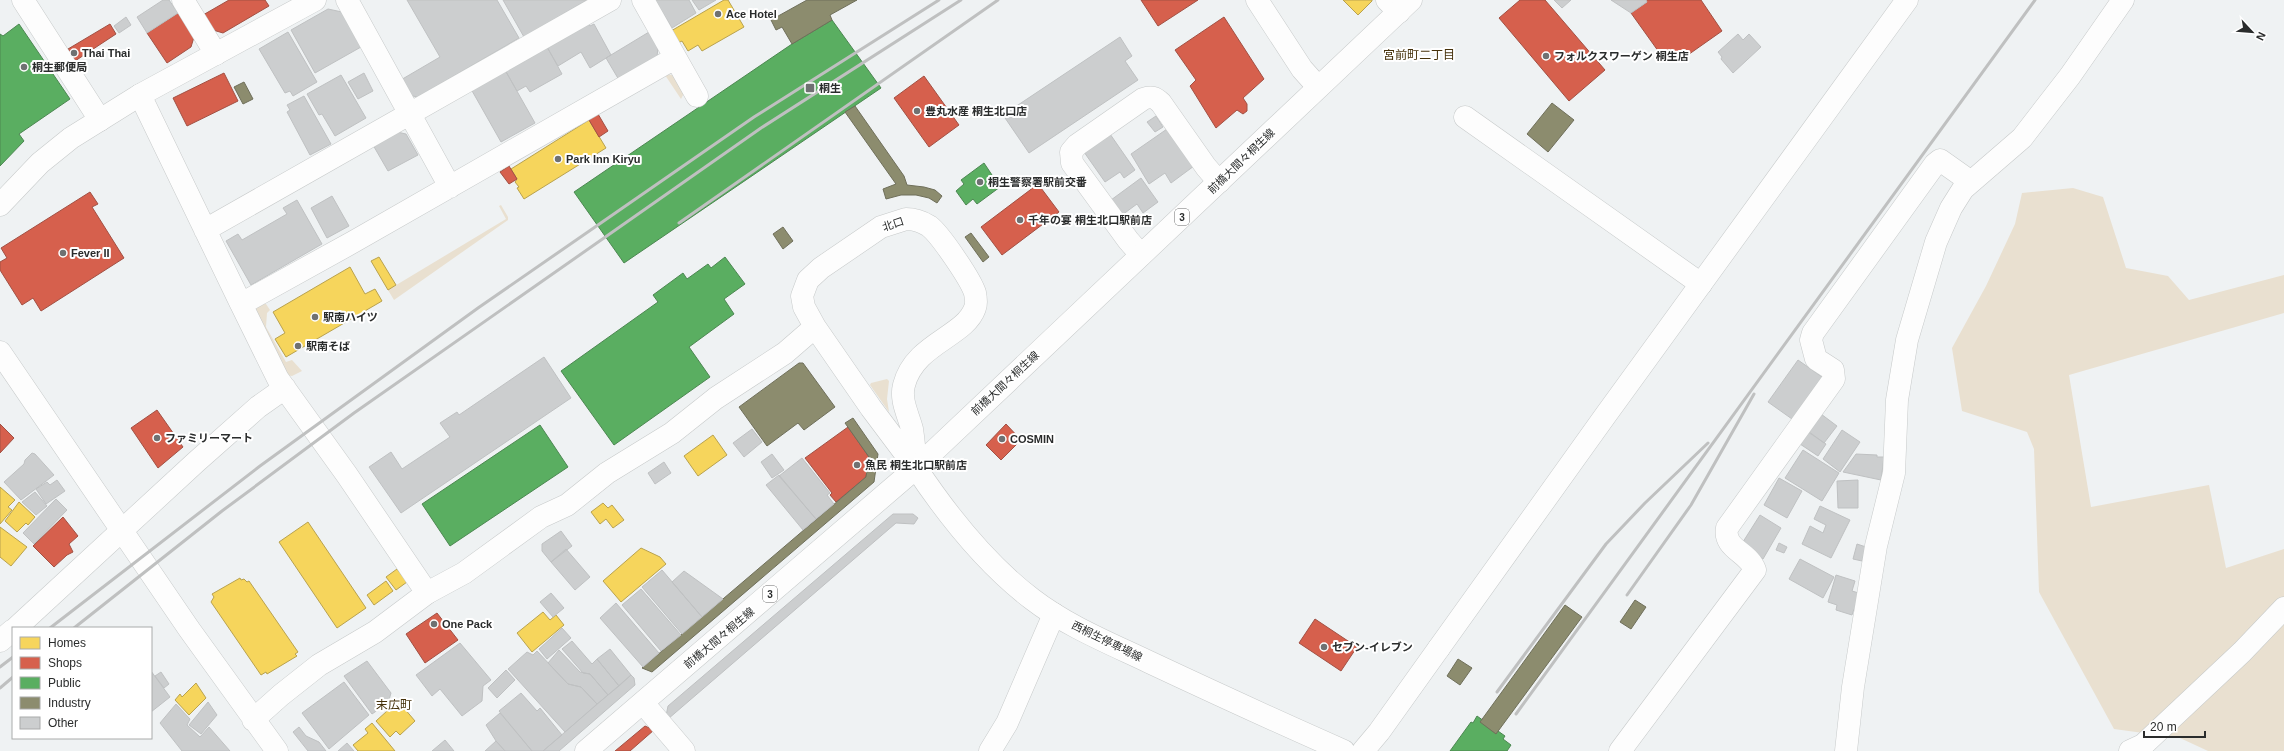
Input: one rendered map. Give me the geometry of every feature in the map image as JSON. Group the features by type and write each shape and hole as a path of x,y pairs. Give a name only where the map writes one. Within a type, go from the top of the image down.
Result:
{"street":[{"path":"23,0 100,120"},
{"path":"183,0 216,54"},
{"path":"0,205 51,153 71,138 140,95 315,0"},
{"path":"347,0 450,187"},
{"path":"205,230 610,0"},
{"path":"643,0 698,96"},
{"path":"1257,0 1294,58 1318,87"},
{"path":"1363,751 1379,732 1907,0"},
{"path":"1846,751 1853,687 1876,546 1894,473 1897,400 1907,340 1928,263 1942,225 1957,197 1969,183 2022,138 2070,76 2123,0"},
{"name":"前橋大間々桐生線","path":"586,751 916,468 1318,87 1399,4"},
{"path":"241,304 450,187 675,58"},
{"path":"140,95 278,379 427,593"},
{"path":"1141,255 1128,240 1072,162 1070,157 1071,152 1077,145 1143,99 1150,97 1157,99 1161,103 1206,167 1219,182"},
{"path":"1465,117 1701,284"},
{"path":"1620,751 1755,570 1752,562 1728,543 1725,536 1727,528 1834,379 1833,370 1816,359 1811,340 1813,333 1932,166 1940,160 1964,177 1969,183"},
{"name":"北口","path":"899,220 918,220 929,226 943,242 974,289 976,301 969,319 925,352 916,361 907,376 904,386 904,399 911,428 916,468 871,408 815,327 804,307 802,300 804,286 808,280 821,268 881,227 899,220"},
{"path":"253,720 302,678 375,632 427,593 464,573 541,517 567,505 607,473 672,433 716,398 785,353 815,327"},
{"path":"0,352 253,720 277,751"},
{"path":"17,627 121,529 236,426 271,397 285,388"},
{"name":"西桐生停車場線","path":"916,468 955,522 1003,574 1054,614 1082,630 1177,675 1344,751"},
{"path":"2130,751 2143,745 2242,652 2284,608"},
{"path":"990,751 1006,723 1054,614"},
{"path":"0,641 12,631"},
{"path":"643,703 684,751"}],"shaded area":[{"path":"665,75 676,76 685,91 681,99"},
{"path":"2073,188 2103,197 2126,268 2168,276 2189,300 2284,275 2284,313 2069,375 2091,507 2209,485 2226,568 2284,549 2284,751 2208,751 2180,738 2114,729 2039,592 2034,449 2027,432 1962,411 1952,348 1986,286 2015,224 2022,193"},
{"path":"501,205 508,217 508,220 394,300 388,290 506,219 499,206"},
{"path":"263,303 266,304 270,310 267,313 266,327 286,362 292,360 302,371 292,376 284,375 254,313 257,307"},
{"path":"887,379 889,381 887,399 889,412 870,385 871,383"}],"building: Homes":[{"name":"Ace Hotel","path":"724,0 728,0 744,27 702,51 698,45 688,51 682,41 678,43 671,31"},
{"path":"1343,0 1372,0 1372,1 1358,15"},
{"name":"Park Inn Kiryu","path":"589,120 606,148 524,199 517,188 519,187 515,182 517,179 511,169"},
{"path":"379,257 396,285 388,290 371,261"},
{"name":"駅南ハイツ","path":"350,267 365,294 375,289 382,301 286,357 275,339 285,333 273,312"},
{"path":"713,435 727,455 698,476 684,456"},
{"path":"0,487 15,500 8,507 12,510 0,524"},
{"path":"19,502 35,517 28,525 26,523 17,532 5,521"},
{"path":"603,503 608,508 612,505 624,520 613,528 606,519 600,524 591,512"},
{"path":"308,522 366,608 337,628 279,542"},
{"path":"0,527 27,547 11,566 0,557"},
{"path":"641,548 660,557 666,564 621,602 603,581"},
{"path":"397,569 407,582 396,590 386,577"},
{"path":"240,578 241,580 244,579 247,582 249,581 298,652 295,654 297,656 267,674 266,672 261,675 211,602 214,597 212,594"},
{"path":"386,581 393,591 374,605 367,595"},
{"path":"543,612 550,620 556,615 564,625 532,652 517,633"},
{"path":"196,683 206,698 189,715 175,700 180,694 182,697"},
{"path":"398,701 415,721 400,735 396,731 390,737 376,721"},
{"path":"372,723 395,751 358,751 353,745 368,733 365,729"}],"building: Shops":[{"path":"229,0 265,0 269,6 223,33 213,30 203,15"},
{"path":"1141,0 1198,0 1158,26"},
{"path":"1520,0 1545,0 1605,70 1569,101 1499,18"},
{"path":"1646,0 1701,0 1722,31 1685,57 1666,62 1631,13 1647,2"},
{"path":"178,13 194,37 191,47 167,63 147,33"},
{"path":"1224,17 1264,79 1243,98 1247,104 1247,111 1243,114 1237,110 1216,128 1190,86 1196,80 1175,50"},
{"path":"110,24 116,34 75,61 68,49"},
{"path":"224,73 238,101 187,126 173,98"},
{"path":"924,76 959,125 929,147 894,98"},
{"path":"598,114 608,131 599,137 589,120"},
{"path":"509,166 517,179 509,184 500,172"},
{"name":"千年の宴 桐生北口駅前店","path":"1038,184 1059,212 1002,255 981,227"},
{"name":"Fever II","path":"90,192 98,204 92,207 124,258 41,311 33,298 22,305 0,270 0,262 7,258 1,248"},
{"path":"157,410 183,447 158,468 131,428"},
{"path":"0,424 14,438 0,453"},
{"path":"1006,424 1021,440 1001,460 986,445"},
{"path":"848,427 869,457 866,477 836,502 830,495 832,493 805,458"},
{"path":"63,517 78,536 69,544 73,552 67,555 54,567 33,546"},
{"path":"437,613 458,640 425,663 406,634"},
{"path":"1315,619 1357,647 1341,671 1299,643"},
{"path":"645,726 654,730 630,751 615,751"}],"building: Public":[{"path":"832,20 881,88 624,263 574,192 792,44"},
{"name":"桐生郵便局","path":"19,24 70,99 19,134 24,141 0,166 0,34 3,36"},
{"name":"桐生警察署駅前交番","path":"984,163 1000,187 977,204 973,199 966,205 956,191 964,184 961,180"},
{"path":"725,257 745,284 724,299 734,314 689,347 710,377 614,445 561,371 658,302 653,295 683,273 687,279 708,264 711,268"},
{"path":"540,425 568,467 450,546 422,504"},
{"path":"1477,716 1505,736 1503,739 1511,745 1507,751 1450,751"}],"building: Industry":[{"path":"807,0 857,0 830,15 832,20 792,44 782,27 776,30 771,20"},
{"path":"244,82 253,99 243,104 234,87"},
{"path":"1552,103 1574,120 1548,152 1527,134"},
{"path":"855,106 904,176 907,185 935,190 942,196 937,203 929,198 916,195 901,195 886,199 883,189 896,184 845,112"},
{"path":"783,227 793,241 783,249 773,234"},
{"path":"971,233 989,257 983,262 965,237"},
{"path":"799,363 803,363 835,407 804,430 798,423 767,446 739,407"},
{"path":"853,418 878,454 874,482 652,672 642,668 866,477 869,457 845,423"},
{"path":"1635,600 1646,607 1631,629 1620,622"},
{"path":"1565,605 1582,617 1496,734 1480,722"},
{"path":"1458,659 1472,668 1460,685 1447,676"}],"building: Other":[{"path":"163,0 169,0 178,13 147,33 137,17"},
{"path":"407,0 497,0 519,38 418,97 407,95 399,81 440,57"},
{"path":"503,0 587,0 524,37"},
{"path":"655,0 689,0 696,13 672,28"},
{"path":"692,0 716,0 699,10"},
{"path":"1554,0 1571,0 1562,8"},
{"path":"1611,0 1646,0 1647,2 1631,13"},
{"path":"328,9 342,12 361,47 315,73 291,30"},
{"path":"126,17 131,25 119,33 114,26"},
{"path":"588,23 590,26 594,24 611,55 590,68 581,52 558,66 547,47"},
{"path":"288,32 317,82 293,96 290,91 285,93 259,49"},
{"path":"649,32 658,47 657,57 619,80 606,58"},
{"path":"1738,34 1743,40 1749,34 1761,47 1733,73 1721,59 1722,57 1718,52"},
{"path":"1120,37 1132,56 1125,61 1138,80 1029,153 1003,115"},
{"path":"547,47 562,74 530,92 526,86 517,91 505,70"},
{"path":"505,70 535,123 501,142 471,89"},
{"path":"364,73 373,91 358,99 348,82"},
{"path":"341,75 366,118 335,136 322,114 319,115 307,94"},
{"path":"304,96 331,144 310,155 287,112 290,110 287,105"},
{"path":"1156,116 1163,127 1155,132 1147,122"},
{"path":"1167,129 1194,166 1171,183 1165,173 1149,184 1131,154"},
{"path":"397,132 406,134 418,155 388,171 373,145"},
{"path":"1110,134 1135,170 1124,178 1120,172 1105,182 1084,152"},
{"path":"1141,178 1158,202 1143,213 1137,204 1122,215 1111,200"},
{"path":"332,196 349,226 327,238 311,208"},
{"path":"297,200 322,244 251,285 226,241 238,234 242,240 287,214 283,208"},
{"path":"544,357 571,398 401,513 369,467 391,452 402,469 450,437 440,423 457,412 459,415"},
{"path":"1798,360 1822,377 1792,419 1768,402"},
{"path":"1821,414 1837,426 1824,443 1808,431"},
{"path":"752,429 762,442 744,457 733,443"},
{"path":"1842,430 1860,442 1840,472 1823,459"},
{"path":"1808,432 1826,444 1818,456 1800,444"},
{"path":"1803,450 1839,473 1822,501 1785,478"},
{"path":"32,453 35,454 54,475 21,500 4,482 24,464 25,460"},
{"path":"772,454 784,470 772,478 761,462"},
{"path":"1856,454 1877,455 1877,457 1884,457 1881,480 1843,472"},
{"path":"802,458 830,493 827,495 834,504 816,519 779,476"},
{"path":"664,462 671,473 655,484 648,473"},
{"path":"779,475 816,519 803,530 766,485"},
{"path":"1779,478 1802,491 1787,518 1764,505"},
{"path":"57,480 65,491 46,504 36,489 47,482 50,485"},
{"path":"1858,480 1858,508 1838,508 1837,481"},
{"path":"35,492 47,506 36,515 22,502"},
{"path":"56,499 67,510 34,544 23,533"},
{"path":"1820,506 1850,520 1831,558 1802,544 1810,526 1823,533 1826,525 1814,519"},
{"path":"893,514 913,514 918,518 914,524 896,523 668,719 666,716 668,706"},
{"path":"1760,515 1781,528 1763,559 1741,545"},
{"path":"561,531 572,546 551,562 542,551 542,544"},
{"path":"1779,543 1787,547 1784,553 1776,550"},
{"path":"1857,544 1866,547 1862,561 1853,559"},
{"path":"566,549 590,577 575,590 551,562"},
{"path":"1800,559 1834,577 1823,598 1789,579"},
{"path":"662,570 702,617 682,634 642,587"},
{"path":"684,571 723,599 702,617 672,582"},
{"path":"1836,575 1855,581 1852,591 1862,594 1857,609 1854,609 1852,615 1836,610 1837,605 1828,602"},
{"path":"641,589 681,635 661,651 622,605"},
{"path":"551,593 564,608 553,617 540,602"},
{"path":"616,603 659,653 643,667 600,618"},
{"path":"562,628 571,638 547,659 539,649"},
{"path":"572,641 592,664 597,659 619,686 608,695 590,674 583,673 562,649"},
{"path":"460,643 491,680 483,686 482,701 462,716 440,689 432,696 416,675"},
{"path":"610,649 631,675 619,686 597,659"},
{"path":"559,650 580,672 590,674 608,695 597,704 581,687 568,684 548,663"},
{"path":"537,651 568,684 581,687 597,704 565,732 508,669 527,652 533,655"},
{"path":"367,661 391,693 389,700 385,705 372,714 344,676"},
{"path":"506,670 515,680 497,698 488,688"},
{"path":"152,672 170,697 152,711"},
{"path":"161,672 169,684 164,688 155,676"},
{"path":"631,675 634,678 635,685 559,751 543,751"},
{"path":"344,682 369,715 329,749 302,713"},
{"path":"521,693 537,711 540,708 562,735 543,751 532,751 499,711"},
{"path":"208,702 217,715 201,734 189,725"},
{"path":"176,704 190,719 187,725 200,737 209,727 230,751 182,751 160,723"},
{"path":"500,713 532,751 505,751 496,741 486,725"},
{"path":"299,727 306,736 319,742 326,751 308,751 293,732"},
{"path":"445,740 454,751 432,751"},
{"path":"496,741 505,751 485,751"},
{"path":"347,743 354,751 338,751"}],"railway":[{"path":"51,627 260,466 478,308 754,117 939,0"},
{"path":"75,627 222,511 354,413 761,128 961,0"},
{"path":"679,223 998,0"},
{"path":"1516,714 2035,0"},
{"path":"1627,595 1691,505 1754,394"},
{"path":"1497,692 1606,544 1645,503 1708,443"},
{"path":"0,667 12,658"},
{"path":"0,688 12,678"}],"place":[{"name":"Ace Hotel","path":"718,14"},
{"name":"Thai Thai","path":"74,53"},
{"name":"フォルクスワーゲン 桐生店","path":"1546,56"},
{"name":"桐生郵便局","path":"24,67"},
{"name":"桐生","path":"810,88"},
{"name":"豊丸水産 桐生北口店","path":"917,111"},
{"name":"Park Inn Kiryu","path":"558,159"},
{"name":"桐生警察署駅前交番","path":"980,182"},
{"name":"千年の宴 桐生北口駅前店","path":"1020,220"},
{"name":"Fever II","path":"63,253"},
{"name":"駅南ハイツ","path":"315,317"},
{"name":"駅南そば","path":"298,346"},
{"name":"ファミリーマート","path":"157,438"},
{"name":"COSMIN","path":"1002,439"},
{"name":"魚民 桐生北口駅前店","path":"857,465"},
{"name":"One Pack","path":"434,624"},
{"name":"セブン-イレブン","path":"1324,647"}],"district":[{"name":"宮前町二丁目","path":"1419,55"},
{"name":"末広町","path":"394,705"}]}
